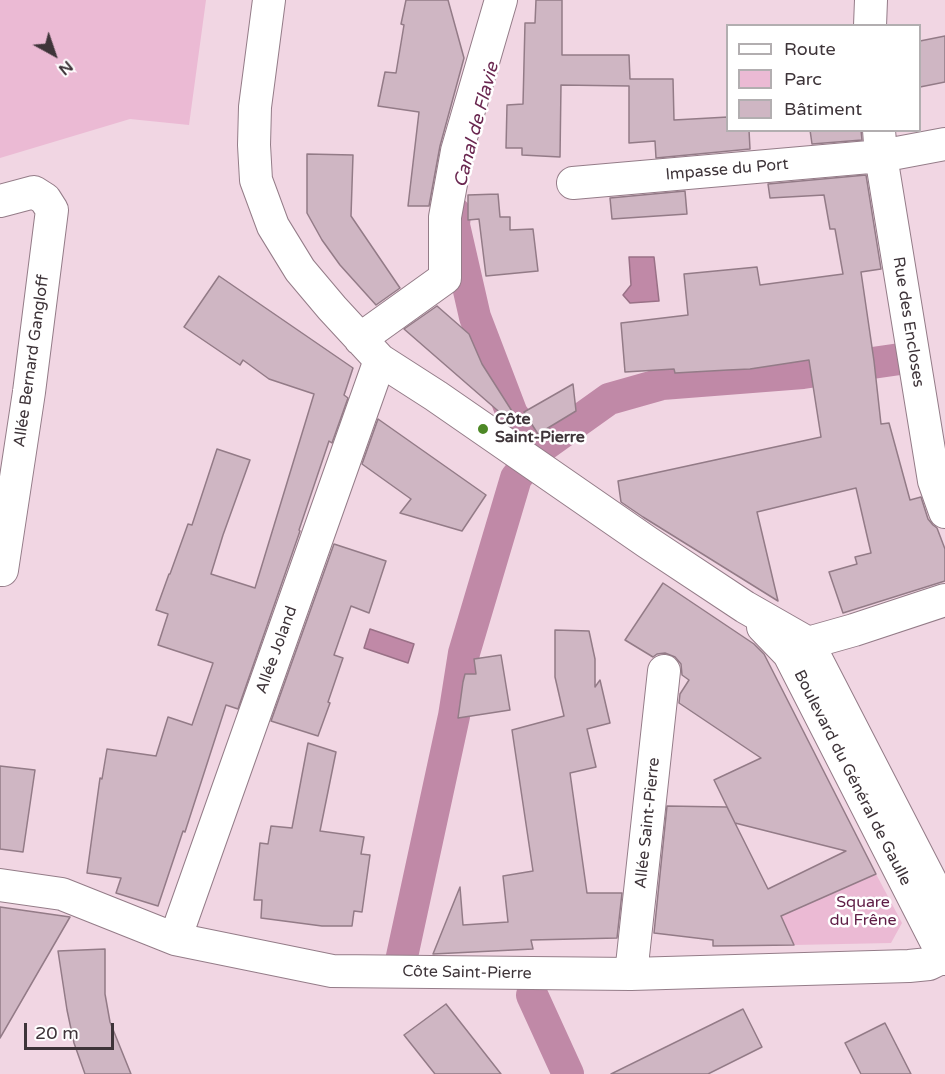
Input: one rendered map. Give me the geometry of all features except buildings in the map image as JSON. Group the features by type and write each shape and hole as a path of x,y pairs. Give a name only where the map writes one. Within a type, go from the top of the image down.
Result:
{"street":[{"name":"Boulevard du Général de Gaulle","path":"269,0 255,106 256,180 273,226 300,270 370,350 745,607 799,649 945,909"},
{"path":"370,350 445,278 445,217 457,151 501,0"},
{"path":"870,24 871,0"},
{"name":"Impasse du Port","path":"573,183 880,143 945,144"},
{"name":"Rue des Encloses","path":"880,143 934,481 945,512"},
{"name":"Allée Bernard Gangloff","path":"0,201 34,192 45,199 52,210 29,392 2,570 0,570"},
{"name":"Allée Joland","path":"175,939 370,350"},
{"path":"799,649 945,600"},
{"name":"Boulevard du Général de Gaulle","path":"799,649 945,958"},
{"name":"Allée Saint-Pierre","path":"631,975 664,671"},
{"name":"Côte Saint-Pierre","path":"0,885 62,894 175,939 332,971 631,975 909,966 929,964 945,958"}],"green space":[{"path":"0,0 206,0 189,125 130,119 0,158"},
{"name":"Square du Frêne","path":"876,874 902,923 891,943 794,945 781,916"}],"shaded area":[{"path":"629,257 654,257 659,301 630,303 623,295 631,285"},
{"path":"370,629 414,644 408,663 364,648"}],"waterway":[{"name":"Canal de Flavie","path":"455,213 454,225 475,317 512,414 539,449"},
{"path":"401,961 454,716 464,653 516,478 539,449 609,399 662,384 803,373 907,358"},
{"path":"532,995 568,1074"}],"place":[{"name":"Côte Saint-Pierre","path":"483,429"}]}
